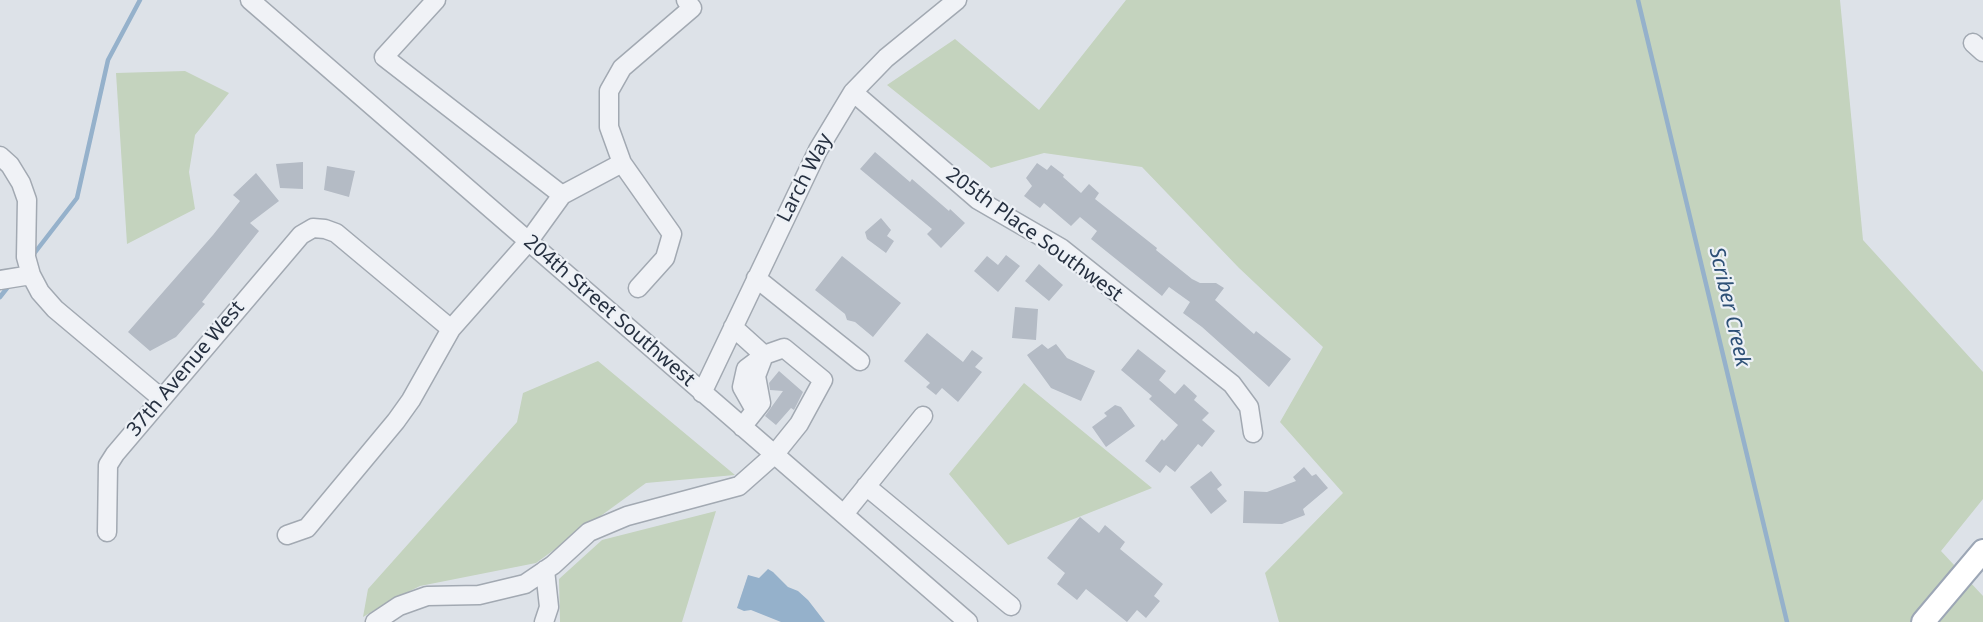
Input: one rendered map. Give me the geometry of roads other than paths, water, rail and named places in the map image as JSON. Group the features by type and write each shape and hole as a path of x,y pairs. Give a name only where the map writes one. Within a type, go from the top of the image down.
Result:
{"main road":[{"path":"1923,622 1983,551"}],"street":[{"name":"204th Street Southwest","path":"250,0 968,622"},
{"path":"435,0 384,57 562,195"},
{"path":"638,288 665,258 672,234 622,163 609,127 609,91 622,68 692,8 686,0"},
{"name":"Larch Way","path":"702,393 818,150 853,92 886,58 957,0"},
{"name":"205th Place Southwest","path":"853,92 978,200 1061,248 1232,384 1249,407 1253,433"},
{"path":"0,156 10,165 21,183 27,200 26,257 31,275 40,291 55,309 161,398"},
{"path":"288,535 307,528 396,421 411,400 451,329 528,242 562,195 622,163"},
{"name":"37th Avenue West","path":"107,531 108,465 115,453 290,245 301,235 314,228 336,233 451,329"},
{"path":"0,280 31,275"},
{"path":"756,278 860,361"},
{"path":"733,327 764,355"},
{"path":"375,622 399,606 427,596 479,595 525,584 546,570 590,532 627,516 739,486 774,455 799,424 823,380 784,348 764,355 756,376 758,406 742,427"},
{"path":"844,514 923,416"},
{"path":"866,486 1011,606"},
{"path":"544,622 549,607 546,570"}],"water":[{"path":"768,569 788,587 798,591 808,600 825,622 781,622 751,610 744,611 737,608 748,575 759,578"}],"waterway":[{"path":"33,255 77,198 108,60 140,0"},
{"name":"Scriber Creek","path":"1638,0 1787,622"},
{"path":"0,297 11,283"}]}
